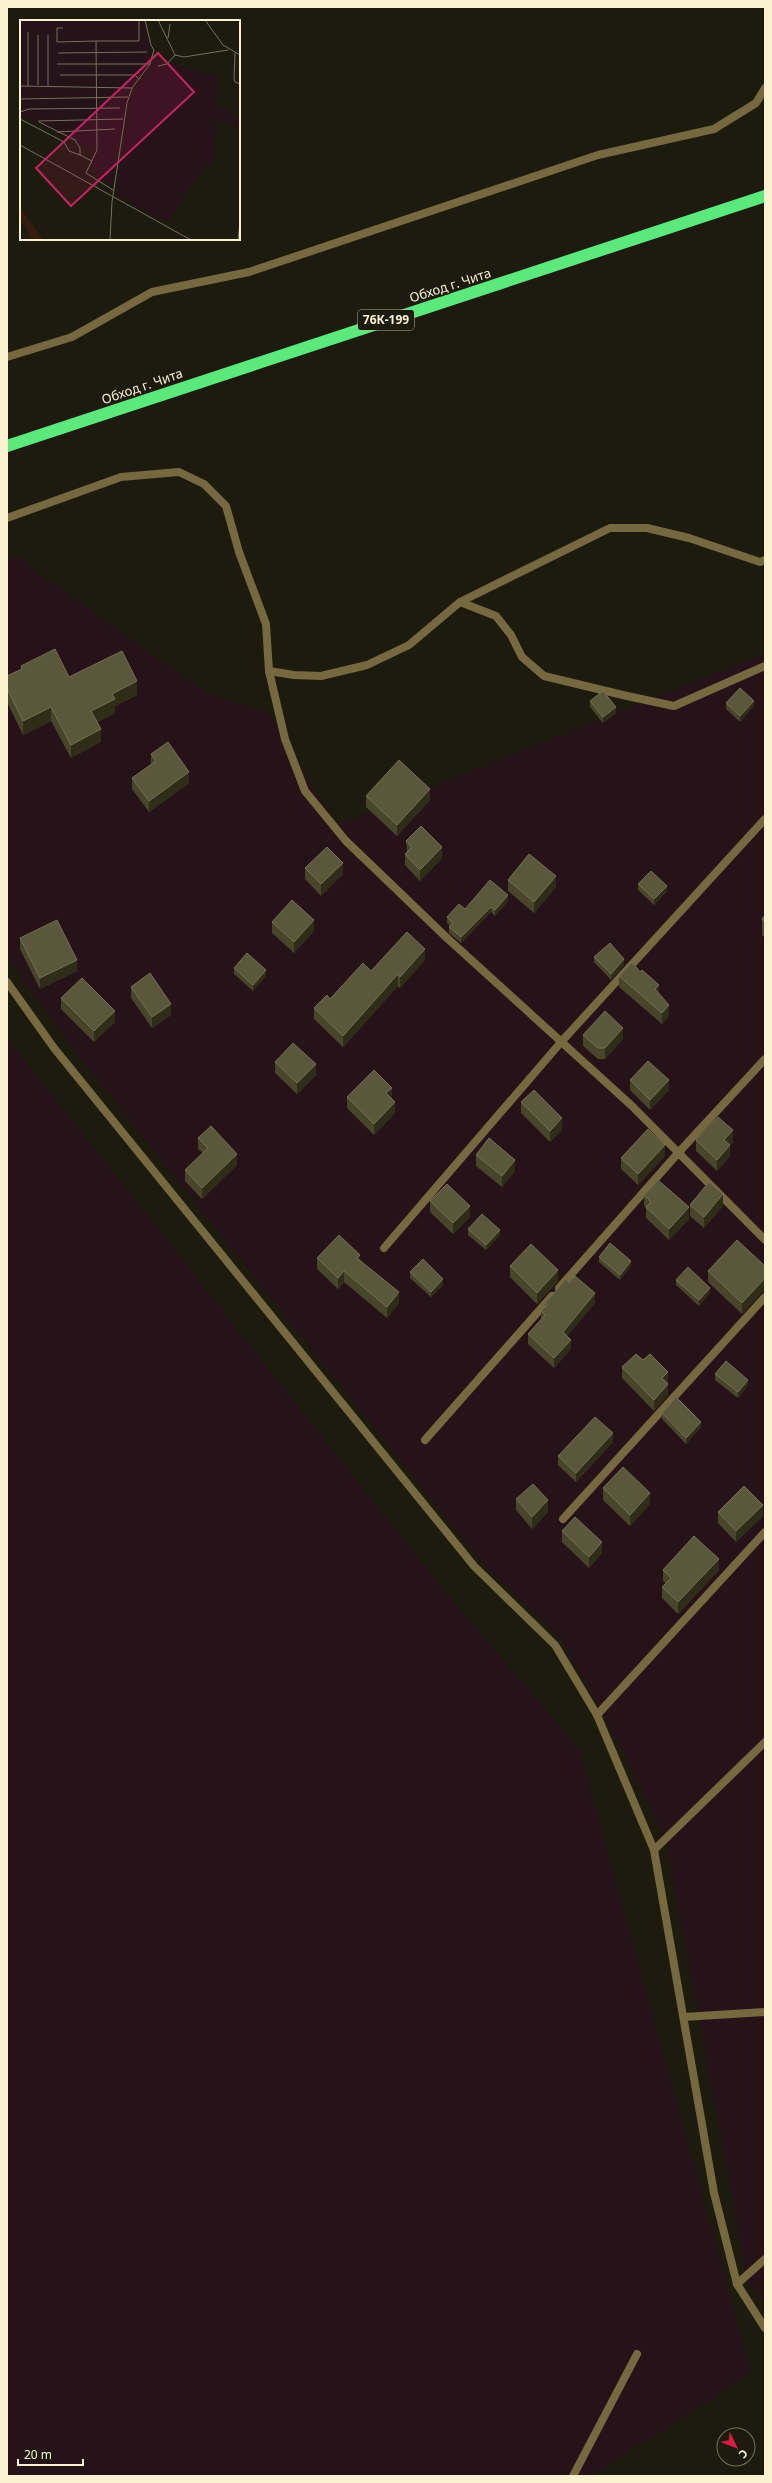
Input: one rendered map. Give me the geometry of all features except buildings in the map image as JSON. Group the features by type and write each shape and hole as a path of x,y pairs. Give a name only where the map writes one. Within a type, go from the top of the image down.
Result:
{"highway":[{"name":"Обход г. Чита","path":"7,446 765,196"}],"street":[{"path":"7,357 72,337 152,292 249,272 598,154 714,129 756,103 765,88"},
{"path":"7,518 121,477 179,472 204,484 226,506 238,552 266,624 269,671 285,739 305,791 346,841 447,938 562,1041 679,1152 765,1240"},
{"path":"269,671 294,676 321,676 367,665 409,645 460,602 610,528 647,528 688,538 760,562 765,560"},
{"path":"460,602 496,616 511,635 522,657 544,676 674,706 765,666"},
{"path":"384,1248 562,1041 765,819"},
{"path":"7,982 54,1048 474,1566 556,1645 597,1715 654,1850 714,2193 737,2284 765,2328"},
{"path":"425,1440 679,1152 765,1059"},
{"path":"563,1519 765,1297"},
{"path":"597,1715 765,1532"},
{"path":"654,1850 765,1742"},
{"path":"684,2017 765,2012"},
{"path":"737,2284 765,2259"},
{"path":"573,2476 637,2354"}],"shaded area":[{"path":"16,557 206,693 269,713 336,825 765,653 765,2304 748,2281 667,1844 624,1752 560,1638 482,1563 81,1059 7,957 7,560"},
{"path":"7,1038 439,1585 579,1749 751,2373 592,2476 7,2476"}]}
